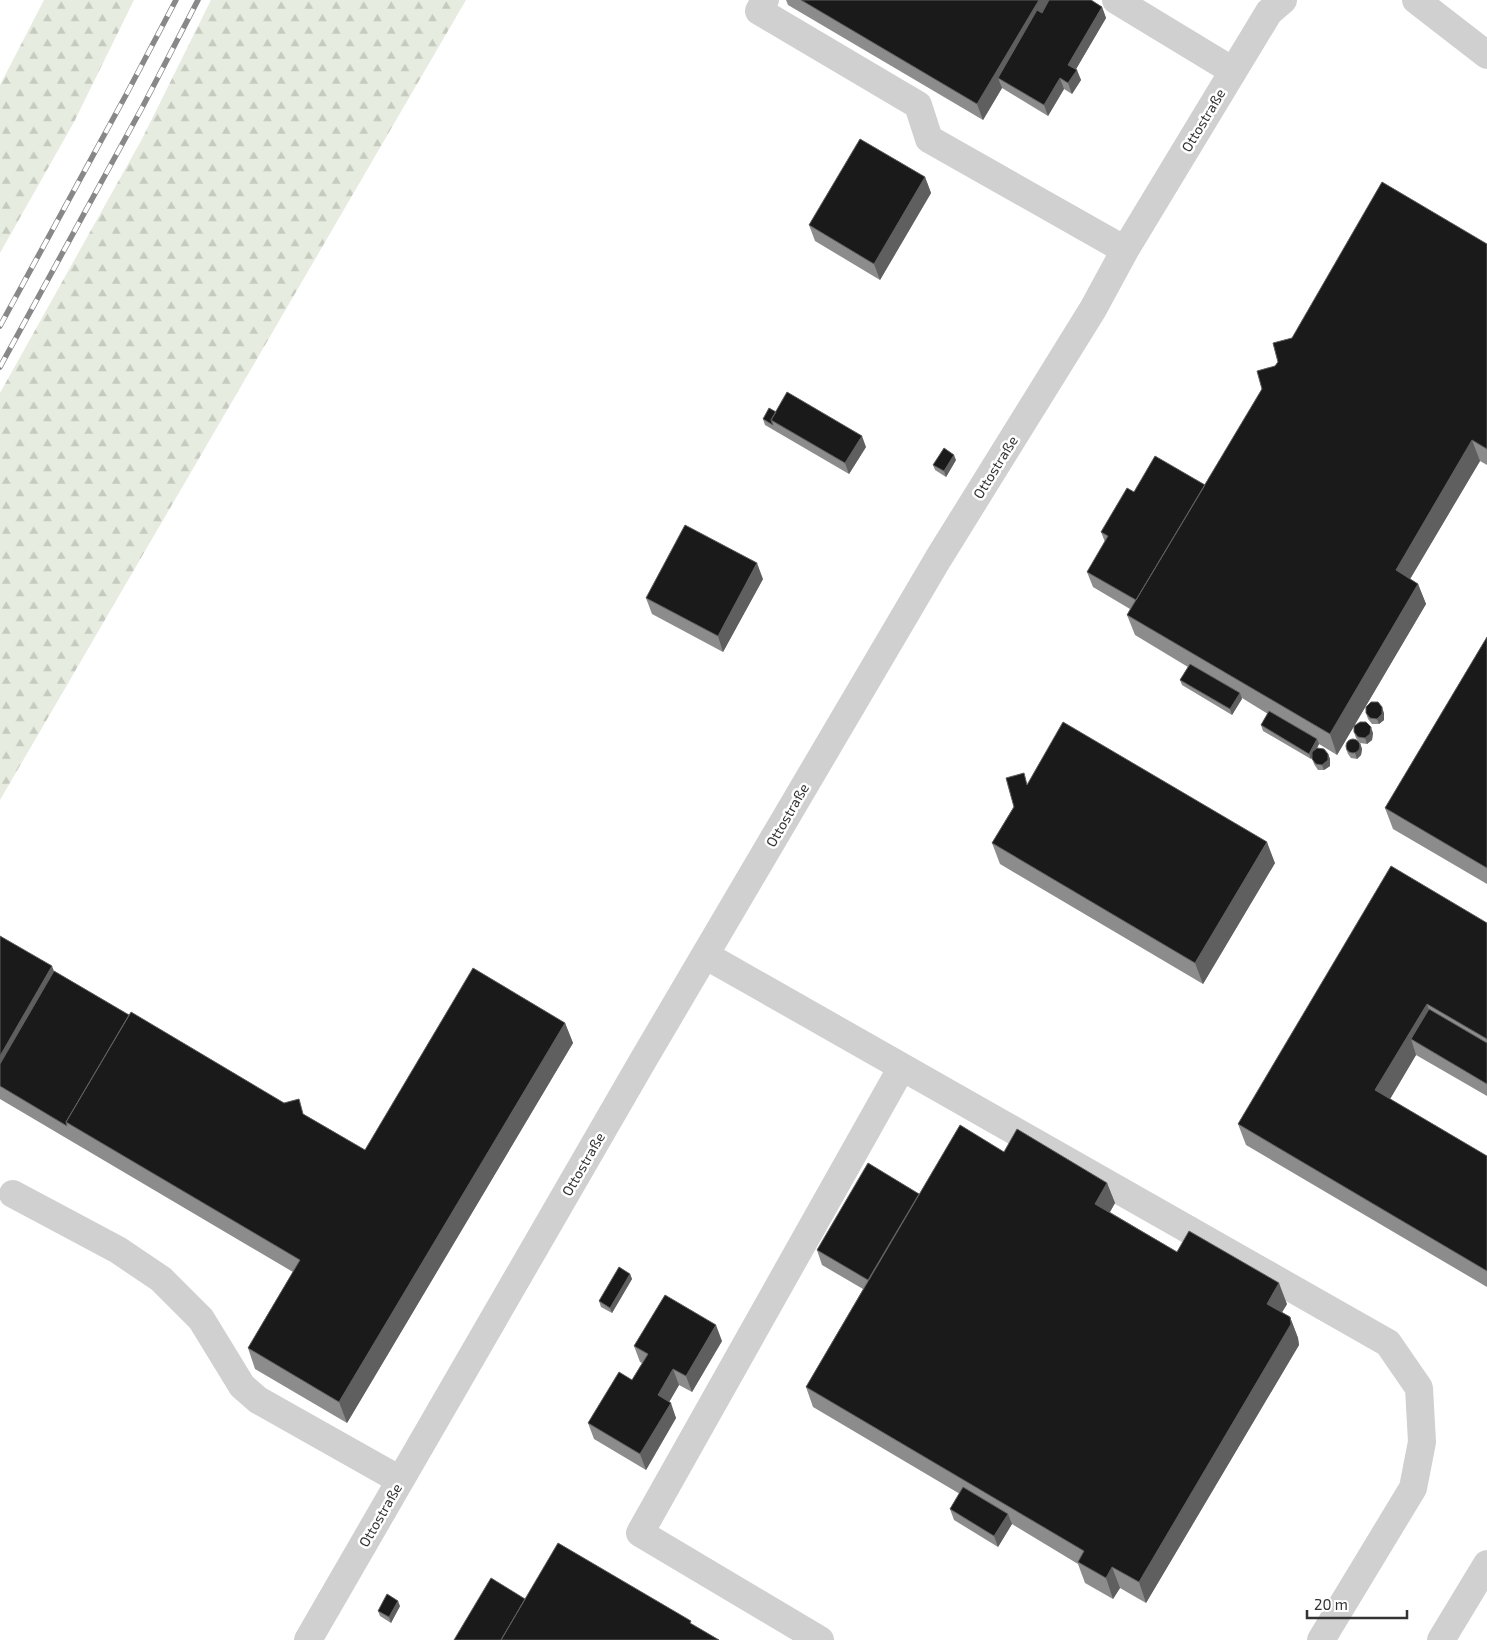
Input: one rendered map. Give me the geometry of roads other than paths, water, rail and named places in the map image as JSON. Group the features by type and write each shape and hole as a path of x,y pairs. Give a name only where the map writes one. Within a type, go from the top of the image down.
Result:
{"street":[{"path":"765,0 759,11 918,105 928,139 1125,250"},
{"path":"1116,0 1233,71"},
{"name":"Ottostraße","path":"308,1640 705,955 938,559 1093,309 1125,250 1269,12 1283,0"},
{"path":"1416,0 1487,55"},
{"path":"705,955 1388,1343 1418,1388 1422,1442 1413,1488 1321,1640"},
{"path":"820,1640 640,1533 902,1067"},
{"path":"14,1194 118,1250 161,1278 201,1319 242,1386 258,1400 400,1480"},
{"path":"1441,1640 1487,1564"}],"railway":[{"path":"0,326 176,0"},
{"path":"0,367 143,106 198,0"}]}
